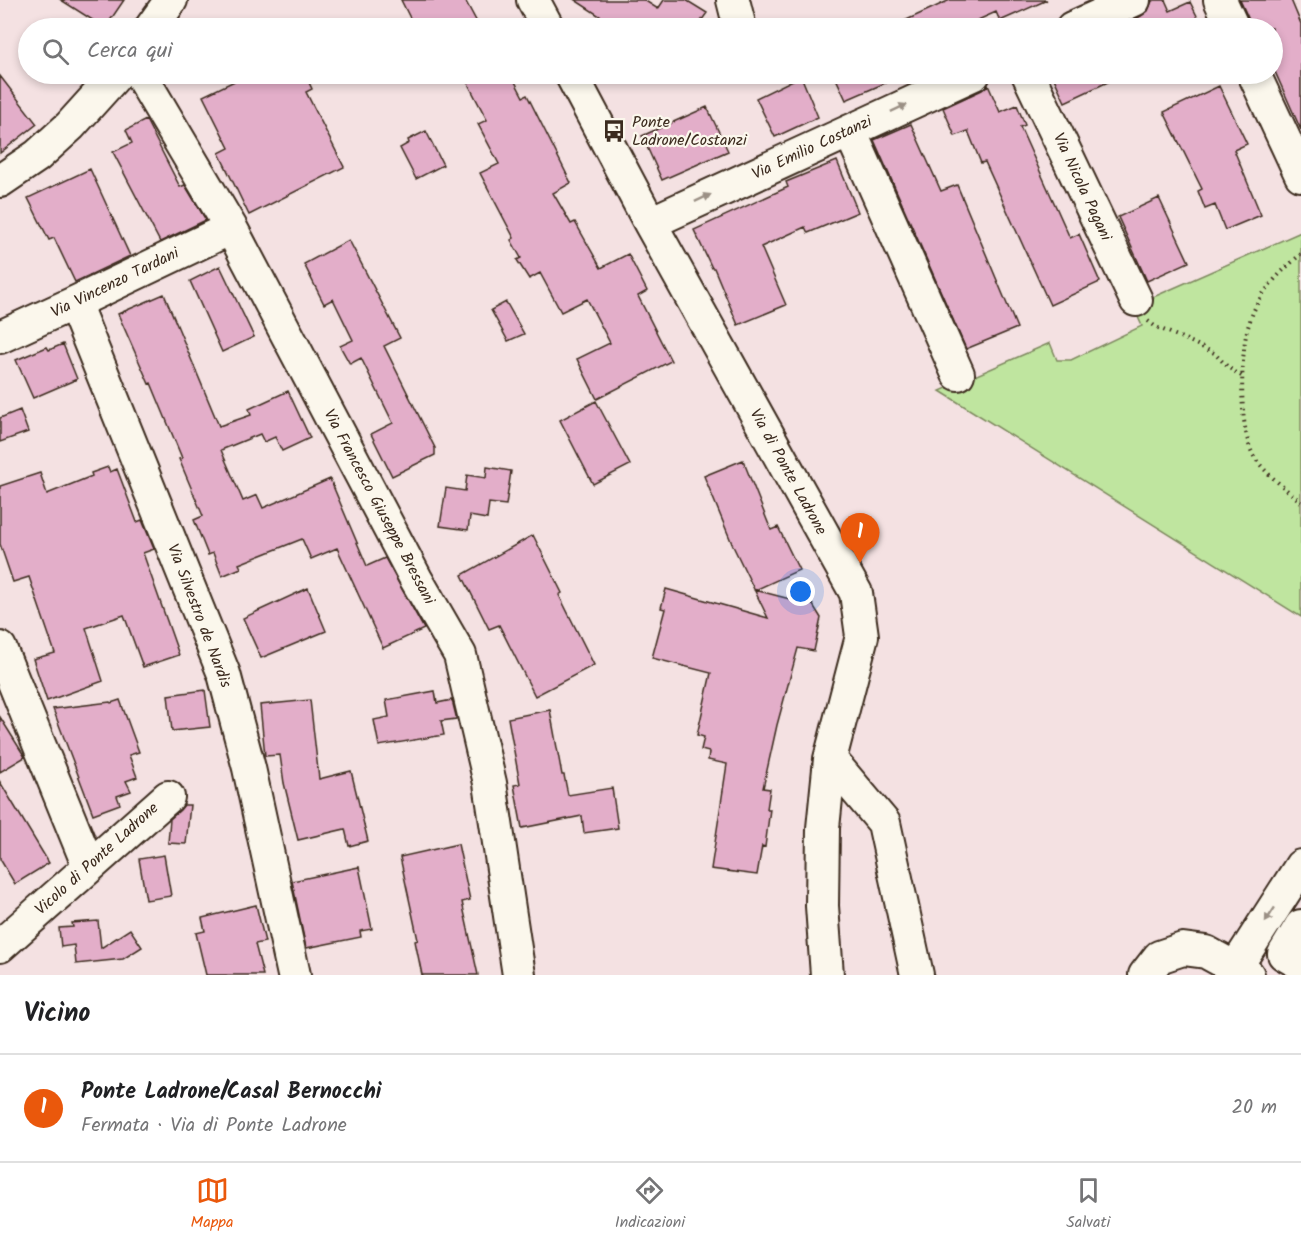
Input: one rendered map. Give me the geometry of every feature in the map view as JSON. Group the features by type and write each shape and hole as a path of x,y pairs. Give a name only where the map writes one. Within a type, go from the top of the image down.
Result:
{"street":[{"path":"158,18 171,0"},
{"path":"532,0 542,18"},
{"path":"733,0 738,18"},
{"path":"1094,18 1134,0"},
{"path":"1220,0 1228,18"},
{"path":"0,181 37,156 70,126 108,84"},
{"name":"Via Francesco Giuseppe Bressani","path":"146,84 231,228 416,579 460,655 490,783 519,975"},
{"name":"Via di Ponte Ladrone","path":"576,84 650,223 856,593 862,636 830,759 823,828 822,906 827,975"},
{"name":"Via Emilio Costanzi","path":"650,223 952,84"},
{"name":"Via Nicola Pagani","path":"1033,84 1139,308"},
{"path":"1259,84 1301,175"},
{"path":"850,131 958,374"},
{"name":"Via Vincenzo Tardani","path":"0,337 231,228"},
{"name":"Via Silvestro de Nardis","path":"74,303 224,674 249,768 294,975"},
{"path":"0,648 89,867"},
{"path":"830,759 884,823 917,975"},
{"name":"Vicolo di Ponte Ladrone","path":"0,946 168,797"},
{"path":"1145,975 1159,957 1183,949 1206,952 1242,971 1301,866"},
{"path":"1301,926 1284,954 1301,964"}],"path":[{"path":"1301,255 1283,269 1258,300 1245,340 1243,377 1246,440 1255,458 1301,502"},
{"path":"1139,308 1146,320 1156,327 1214,353 1229,368 1243,377"}],"green space":[{"path":"1301,232 1301,617 940,391 1050,343 1057,360 1071,360 1142,326 1133,306"}],"building":[{"path":"61,0 124,0 112,18 89,18"},
{"path":"401,0 465,0 475,18 410,18"},
{"path":"575,0 644,0 658,9 664,0 686,0 707,13 703,18 603,18"},
{"path":"950,0 1047,0 1007,18 999,18 996,12 982,18 911,18"},
{"path":"1165,0 1170,11 1190,2 1198,18 1137,18 1148,11 1152,1"},
{"path":"1240,0 1291,0 1301,24 1301,130 1280,84 1283,84 1283,18 1248,18"},
{"path":"0,76 37,124 0,153"},
{"path":"228,84 310,84 312,89 306,92 344,167 249,215 219,153 229,148 203,96"},
{"path":"468,84 516,84 523,97 527,95 571,183 553,193 571,224 575,222 601,268 628,254 647,291 638,296 671,361 597,399 577,359 610,343 587,299 561,312 540,273 529,279 517,260 521,258 511,240 514,238 480,173 499,164 478,124 487,120"},
{"path":"785,84 804,84 818,117 775,137 756,98"},
{"path":"839,84 883,84 846,100"},
{"path":"1057,84 1104,84 1065,102"},
{"path":"988,85 1000,112 1017,105 1025,125 1020,127 1070,238 1079,234 1100,282 1050,305 985,162 981,163 968,131 955,136 943,108"},
{"path":"1219,86 1247,144 1234,150 1261,215 1225,230 1215,205 1205,209 1198,191 1202,189 1164,112"},
{"path":"707,107 728,151 662,180 642,136"},
{"path":"146,120 180,187 185,185 206,220 160,242 113,152 132,143 126,130"},
{"path":"911,124 941,191 957,185 1017,328 966,349 874,140"},
{"path":"426,131 443,165 416,179 400,148 409,143 408,140"},
{"path":"837,161 858,212 808,233 805,227 761,247 786,305 738,325 714,268 694,230 788,187 786,182"},
{"path":"90,169 130,256 75,282 54,238 49,240 28,198"},
{"path":"1159,198 1189,262 1147,281 1118,217"},
{"path":"349,240 400,338 384,346 435,448 435,455 392,476 371,434 393,423 361,358 350,364 340,346 353,340 333,299 324,304 304,264"},
{"path":"220,266 254,337 222,352 190,281"},
{"path":"164,294 219,426 251,415 249,409 288,391 310,438 282,451 275,437 264,442 260,434 221,450 243,501 257,495 263,508 330,479 367,566 385,558 424,629 383,648 337,548 311,559 302,539 239,564 241,568 222,576 213,553 208,555 194,520 203,516 179,459 182,458 151,383 149,384 118,314"},
{"path":"506,302 524,334 508,341 491,310"},
{"path":"63,344 77,379 33,398 16,360 47,347 49,350"},
{"path":"596,401 630,465 593,484 560,420"},
{"path":"20,410 28,432 0,442 0,418"},
{"path":"743,460 771,530 778,527 799,570 755,590 813,605 821,618 814,651 798,648 777,725 763,788 770,789 767,809 770,809 765,847 762,846 757,875 711,869 727,764 708,760 709,752 701,750 704,737 697,735 711,673 652,658 665,609 661,608 666,589 768,618 733,546 704,476"},
{"path":"108,467 110,472 117,469 137,522 142,520 154,549 143,553 179,655 143,667 124,615 86,628 103,681 47,701 33,659 55,653 29,577 13,582 0,544 0,486 40,473 47,494"},
{"path":"487,467 511,471 506,505 489,503 487,519 470,516 468,530 440,526 446,488 465,491 467,475 486,478"},
{"path":"533,535 562,593 559,595 594,665 535,696 499,625 489,629 462,575"},
{"path":"308,588 326,631 261,658 243,618"},
{"path":"205,690 210,727 172,731 168,695"},
{"path":"435,691 437,703 452,700 456,716 456,719 441,721 444,735 379,746 374,720 389,717 386,700"},
{"path":"120,700 139,752 129,755 137,777 126,781 131,791 117,796 120,804 93,814 53,709"},
{"path":"310,700 319,779 351,771 368,841 349,846 345,829 298,840 284,783 280,755 265,756 260,705"},
{"path":"550,710 568,795 612,788 618,828 584,833 582,816 522,828 514,785 520,784 508,718"},
{"path":"0,717 25,757 0,772"},
{"path":"0,782 49,863 15,884 0,859"},
{"path":"184,805 190,805 186,844 168,843 170,819"},
{"path":"458,844 470,900 462,902 478,975 422,975 415,941 418,940 400,857"},
{"path":"164,855 171,896 146,900 139,859"},
{"path":"359,867 372,929 360,931 361,937 306,948 292,881"},
{"path":"256,905 265,942 255,944 263,975 206,975 196,933 205,931 202,918"},
{"path":"98,921 101,948 130,929 142,947 123,959 76,964 74,945 61,947 59,928 73,927 72,923"}],"place":[{"name":"Ponte Ladrone/Costanzi","path":"614,131"},
{"name":"Ponte Ladrone/Casal Bernocchi","path":"860,563"}]}
